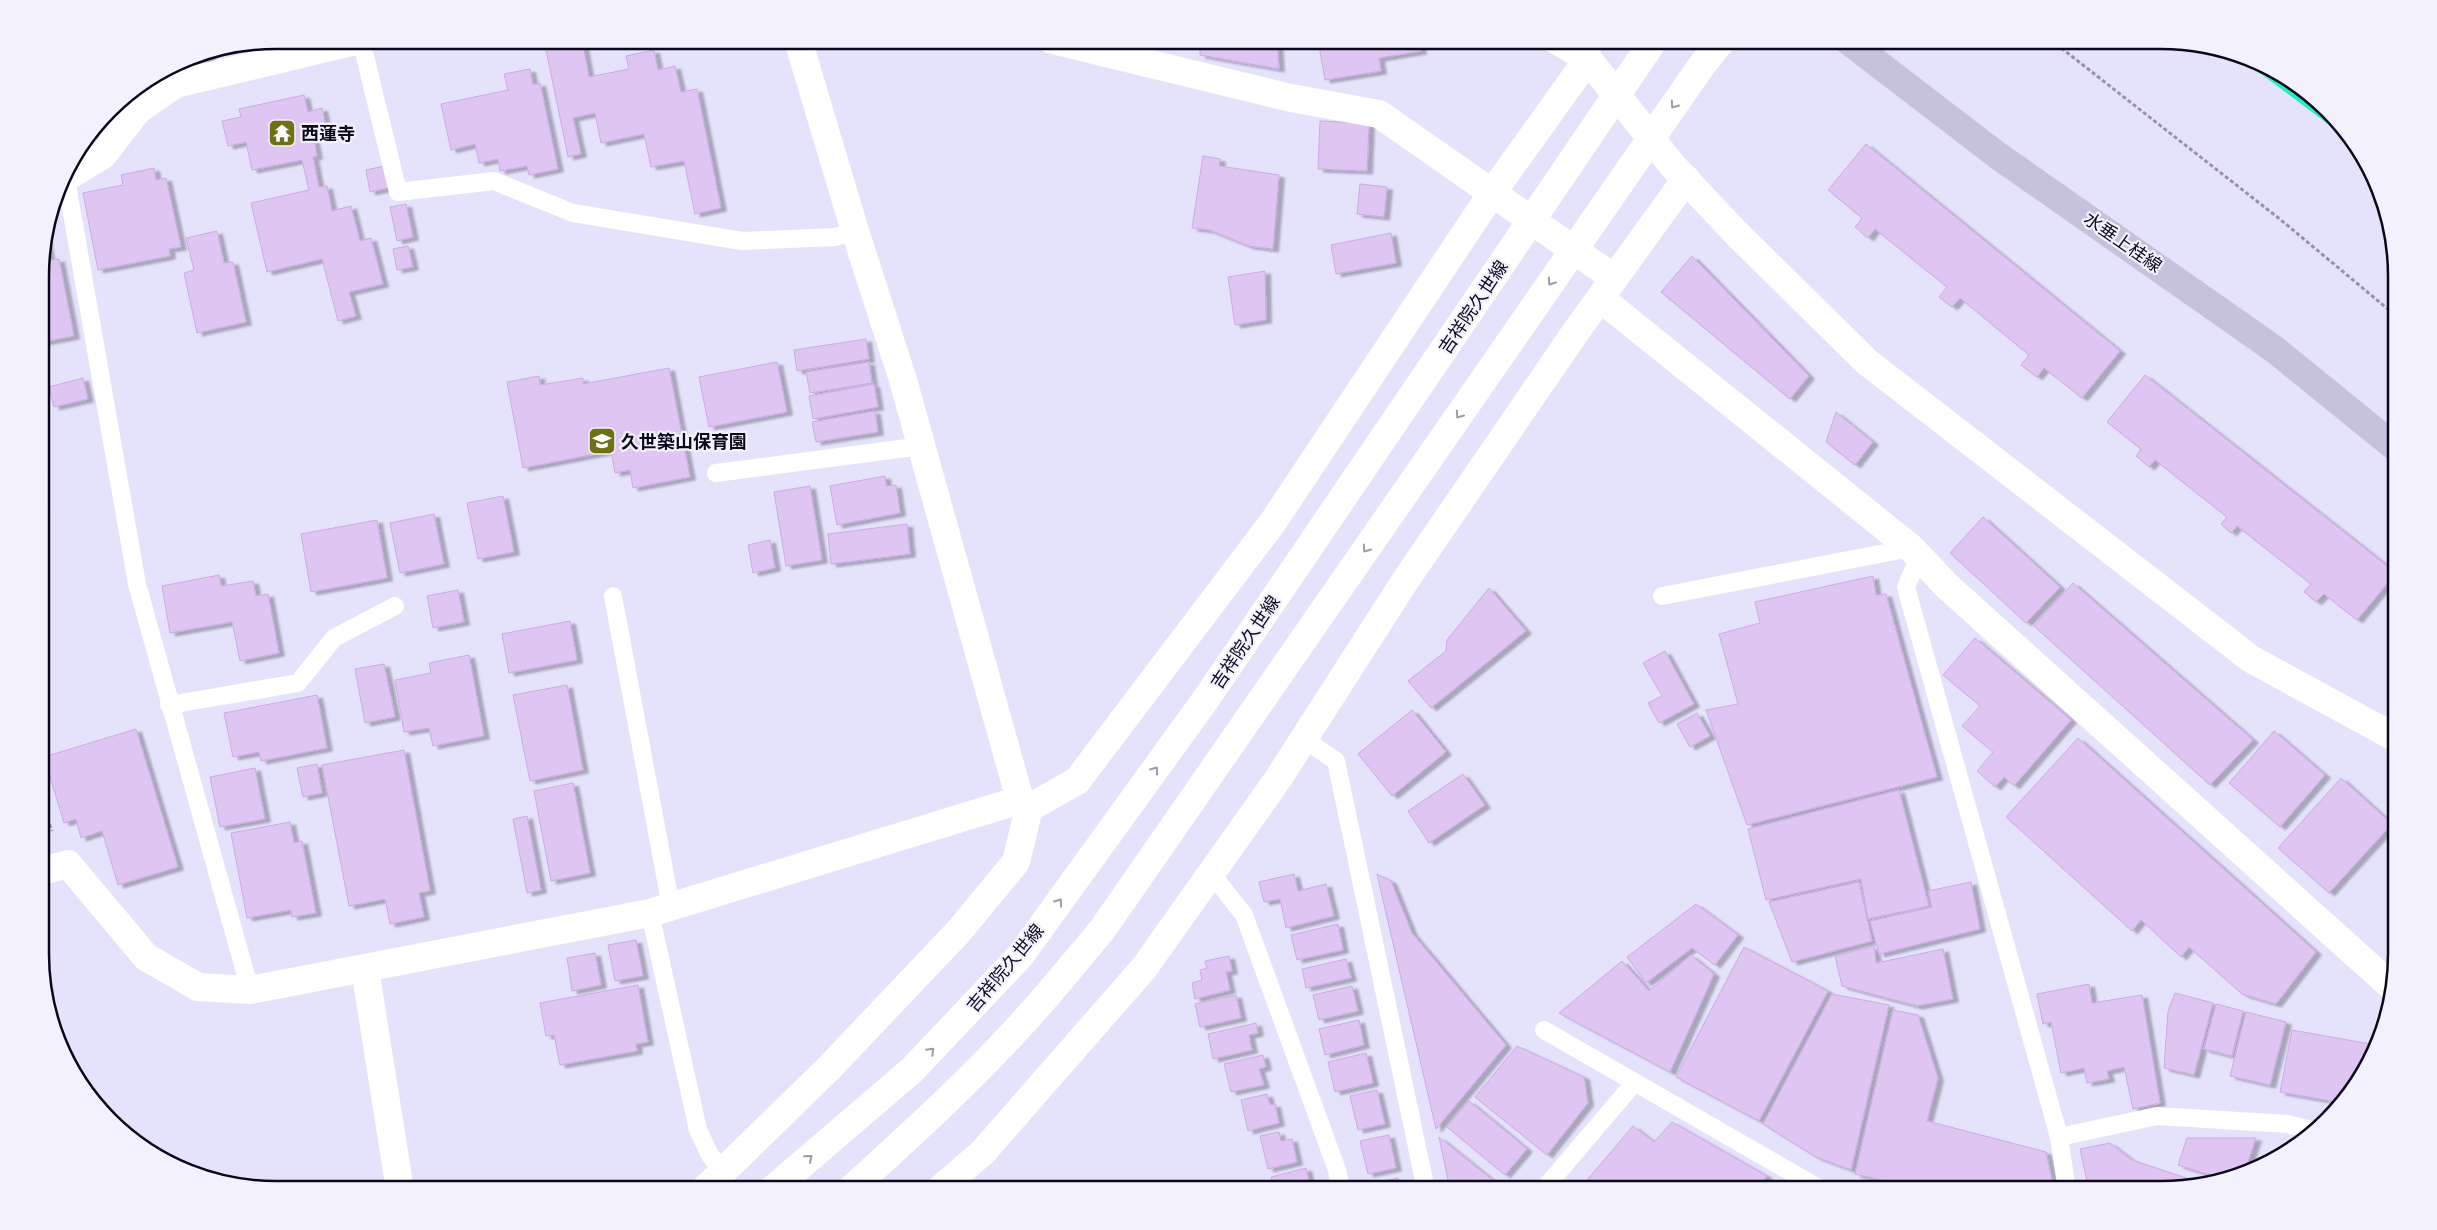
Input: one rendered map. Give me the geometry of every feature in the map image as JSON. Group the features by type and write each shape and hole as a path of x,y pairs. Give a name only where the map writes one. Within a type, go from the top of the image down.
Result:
{"main road":[{"name":"水垂上桂線","path":"1860,49 1997,155 2274,349 2388,442"}],"street":[{"path":"72,175 103,155 136,100 176,84 323,49"},
{"path":"713,1180 830,1067 959,931 1016,862 1024,804 904,380 855,231 801,49"},
{"path":"1089,49 1291,98 1379,114 1492,193 1607,288 1915,553 1947,586 2386,982"},
{"name":"吉祥院久世線","path":"782,1181 912,1070 1020,956 1206,699 1648,49"},
{"path":"860,1181 948,1099 1035,1010 1102,930 1715,49"},
{"path":"49,869 68,864 146,957 198,988 250,990 660,910 1024,804 1077,781 1273,522 1586,50 1686,179 1743,240 1875,368 2251,659 2388,734"},
{"path":"950,1181 982,1152 1144,968 1304,739 1406,581 1607,288 1686,179"},
{"path":"365,969 399,1181"}],"lane":[{"path":"363,49 398,192 494,181 573,213 742,241 836,237 855,231"},
{"path":"66,190 137,584 169,705 250,990"},
{"path":"716,473 922,446"},
{"path":"1662,596 1915,553 1906,587 2059,1137 2066,1181"},
{"path":"613,596 660,910 698,1130 710,1155 713,1180"},
{"path":"169,705 298,683 334,638 395,606"},
{"path":"1304,739 1336,761 1424,1181"},
{"path":"1211,873 1244,915 1339,1181"},
{"path":"1544,1030 1806,1181"},
{"path":"1551,1181 1635,1082"},
{"path":"2059,1137 2157,1116 2288,1124 2306,1129"}],"path":[{"path":"2062,49 2281,220 2388,309"}],"shaded area":[{"path":"2254,69 2275,79 2300,96 2334,129"}],"building":[{"path":"546,49 584,49 589,77 629,69 626,56 654,50 658,70 675,66 681,92 697,89 721,208 695,214 684,161 651,167 644,134 601,143 595,113 573,118 581,154 568,157"},
{"path":"1200,49 1278,49 1279,69 1200,55"},
{"path":"1320,49 1421,49 1421,51 1379,58 1381,71 1325,80"},
{"path":"530,69 533,85 540,83 558,169 529,175 527,166 500,171 498,159 479,163 475,144 451,150 441,104 508,90 504,74"},
{"path":"304,95 308,112 322,108 327,132 313,135 317,156 313,157 319,187 327,186 332,211 351,206 360,241 371,238 383,284 349,292 356,316 338,321 322,259 267,272 251,203 309,190 302,160 252,170 246,142 228,146 222,121 241,117 239,109"},
{"path":"1320,121 1369,123 1367,171 1318,169"},
{"path":"1866,144 2120,351 2082,398 2044,368 2037,377 2021,365 2029,355 1960,298 1952,307 1939,297 1947,287 1875,229 1868,238 1855,227 1862,218 1828,190"},
{"path":"1203,156 1220,159 1219,166 1279,175 1273,249 1249,246 1209,230 1192,228"},
{"path":"384,166 388,188 370,192 366,170"},
{"path":"154,168 156,180 166,178 181,247 169,249 170,256 98,270 83,193 123,185 121,175"},
{"path":"1360,184 1387,187 1384,217 1357,214"},
{"path":"406,204 413,237 397,241 390,207"},
{"path":"217,231 224,263 233,262 246,322 197,333 184,273 194,270 186,238"},
{"path":"1391,233 1396,263 1336,274 1331,245"},
{"path":"408,246 413,267 397,270 393,249"},
{"path":"1692,256 1809,376 1790,399 1661,292"},
{"path":"49,257 50,260 59,259 74,336 49,341"},
{"path":"1265,271 1266,320 1235,325 1228,277"},
{"path":"866,339 869,359 797,371 794,350"},
{"path":"777,362 787,412 709,427 699,377"},
{"path":"869,362 872,383 810,393 806,372"},
{"path":"669,368 690,477 633,488 630,470 615,473 611,451 523,468 507,382 539,376 540,385 583,378 583,384"},
{"path":"2145,375 2388,567 2388,583 2357,620 2324,594 2316,602 2304,592 2311,584 2237,526 2231,533 2221,524 2227,517 2155,460 2149,467 2136,456 2141,449 2107,422"},
{"path":"83,378 88,399 54,407 49,387"},
{"path":"874,384 878,407 813,419 809,396"},
{"path":"875,411 878,432 816,442 812,422"},
{"path":"1836,412 1873,442 1855,465 1826,442"},
{"path":"885,476 886,486 896,485 900,513 837,525 830,486"},
{"path":"810,486 822,560 786,566 774,492"},
{"path":"503,496 514,552 478,559 467,503"},
{"path":"434,514 444,564 400,573 390,523"},
{"path":"1983,517 2060,587 2026,623 1950,553"},
{"path":"377,520 387,578 311,592 301,534"},
{"path":"907,524 910,554 831,564 828,534"},
{"path":"770,540 775,568 753,573 748,545"},
{"path":"219,575 221,586 253,581 256,596 268,594 279,653 240,661 232,622 170,633 162,586"},
{"path":"1873,576 1876,595 1886,594 1937,777 1747,825 1706,710 1738,704 1719,634 1760,623 1755,602"},
{"path":"2073,583 2253,740 2210,785 2034,626"},
{"path":"1489,588 1526,631 1431,708 1408,681 1446,651 1447,640"},
{"path":"458,590 464,622 433,628 427,596"},
{"path":"570,621 577,660 509,673 502,634"},
{"path":"1975,638 2071,720 2014,786 2004,777 1995,787 1977,771 1993,752 1962,726 1980,706 1943,675"},
{"path":"1665,651 1694,704 1659,723 1648,703 1662,696 1643,663"},
{"path":"469,655 484,736 433,746 429,728 404,732 395,680 431,673 429,663"},
{"path":"384,664 395,717 365,723 355,669"},
{"path":"567,685 583,770 530,781 513,695"},
{"path":"317,695 327,748 261,761 259,752 233,757 224,713"},
{"path":"1412,710 1446,752 1392,796 1358,754"},
{"path":"1697,713 1710,736 1690,747 1677,724"},
{"path":"136,729 178,867 118,885 102,831 81,838 76,819 64,823 49,774 49,755"},
{"path":"2274,731 2325,775 2280,827 2229,783"},
{"path":"2078,738 2316,952 2276,1004 2242,994 2189,947 2181,957 2141,920 2132,931 2006,817"},
{"path":"404,750 430,891 419,893 424,917 390,924 385,899 349,906 322,765"},
{"path":"317,764 322,793 303,797 297,768"},
{"path":"255,768 265,819 220,827 210,777"},
{"path":"1463,774 1485,805 1429,843 1408,811"},
{"path":"2341,778 2388,820 2388,828 2329,893 2278,848"},
{"path":"573,783 590,873 551,881 534,791"},
{"path":"1899,790 1929,906 1868,919 1861,879 1766,900 1748,829"},
{"path":"527,816 541,890 527,893 513,819"},
{"path":"290,822 294,843 302,841 316,913 292,917 291,910 247,918 231,833"},
{"path":"1294,874 1298,891 1326,884 1334,916 1286,928 1280,899 1264,902 1259,882"},
{"path":"1377,874 1391,881 1412,933 1506,1045 1436,1129"},
{"path":"1859,882 1872,941 1792,962 1769,902"},
{"path":"1971,882 1980,929 1879,954 1870,921 1932,907 1928,891"},
{"path":"1696,904 1738,935 1715,965 1692,948 1646,983 1627,957"},
{"path":"1338,924 1343,950 1297,960 1291,935"},
{"path":"636,940 643,976 615,981 608,945"},
{"path":"1874,946 1876,963 1943,949 1953,999 1917,1006 1842,986 1835,956"},
{"path":"1744,947 1828,991 1759,1121 1676,1077"},
{"path":"595,953 601,985 572,991 567,958"},
{"path":"1691,955 1714,974 1670,1072 1559,1013 1622,961 1649,991"},
{"path":"1229,956 1232,971 1226,972 1230,990 1195,999 1192,983 1202,980 1200,970 1207,968 1205,961"},
{"path":"1346,959 1351,978 1306,988 1302,969"},
{"path":"2089,984 2092,1003 2142,995 2160,1103 2133,1109 2124,1067 2107,1071 2109,1079 2087,1083 2084,1068 2061,1073 2051,1022 2043,1024 2037,994"},
{"path":"638,985 648,1042 636,1044 637,1051 560,1065 554,1035 546,1036 540,1003"},
{"path":"1352,986 1358,1011 1319,1020 1313,995"},
{"path":"2175,993 2213,1003 2194,1075 2164,1068 2168,1011"},
{"path":"1832,994 1889,1005 1851,1170 1816,1157 1763,1124"},
{"path":"1236,995 1241,1018 1200,1027 1195,1004"},
{"path":"2216,1004 2243,1011 2232,1056 2204,1049"},
{"path":"1893,1010 1918,1015 1938,1078 1927,1121 2046,1152 2052,1181 1885,1181 1855,1174"},
{"path":"2246,1012 2286,1022 2270,1085 2230,1076"},
{"path":"1359,1020 1364,1045 1325,1055 1319,1029"},
{"path":"1256,1023 1258,1033 1249,1035 1252,1050 1213,1059 1208,1034"},
{"path":"2292,1030 2370,1044 2350,1081 2330,1107 2331,1101 2280,1092"},
{"path":"1517,1046 1584,1077 1588,1103 1547,1155 1475,1097"},
{"path":"1366,1053 1373,1083 1335,1092 1328,1062"},
{"path":"1263,1055 1266,1067 1259,1069 1264,1085 1231,1092 1224,1064"},
{"path":"1377,1090 1385,1124 1358,1130 1350,1096"},
{"path":"1267,1094 1270,1105 1275,1104 1279,1123 1248,1131 1241,1100"},
{"path":"1469,1101 1527,1149 1505,1175 1447,1127"},
{"path":"1672,1122 1767,1176 1763,1181 1586,1181 1633,1126 1654,1142"},
{"path":"1279,1132 1281,1141 1292,1139 1297,1162 1268,1169 1260,1136"},
{"path":"1389,1135 1396,1168 1368,1174 1360,1141"},
{"path":"1439,1137 1494,1181 1448,1181"},
{"path":"2187,1138 2256,1138 2247,1164 2235,1169 2212,1176 2178,1165"},
{"path":"2110,1143 2132,1160 2190,1179 2177,1181 2087,1181 2080,1149"},
{"path":"1306,1168 1309,1181 1272,1181 1271,1177"},
{"path":"1398,1178 1399,1181 1384,1181"}],"place":[{"name":"西蓮寺","path":"282,133"},
{"name":"久世築山保育園","path":"602,441"}]}
